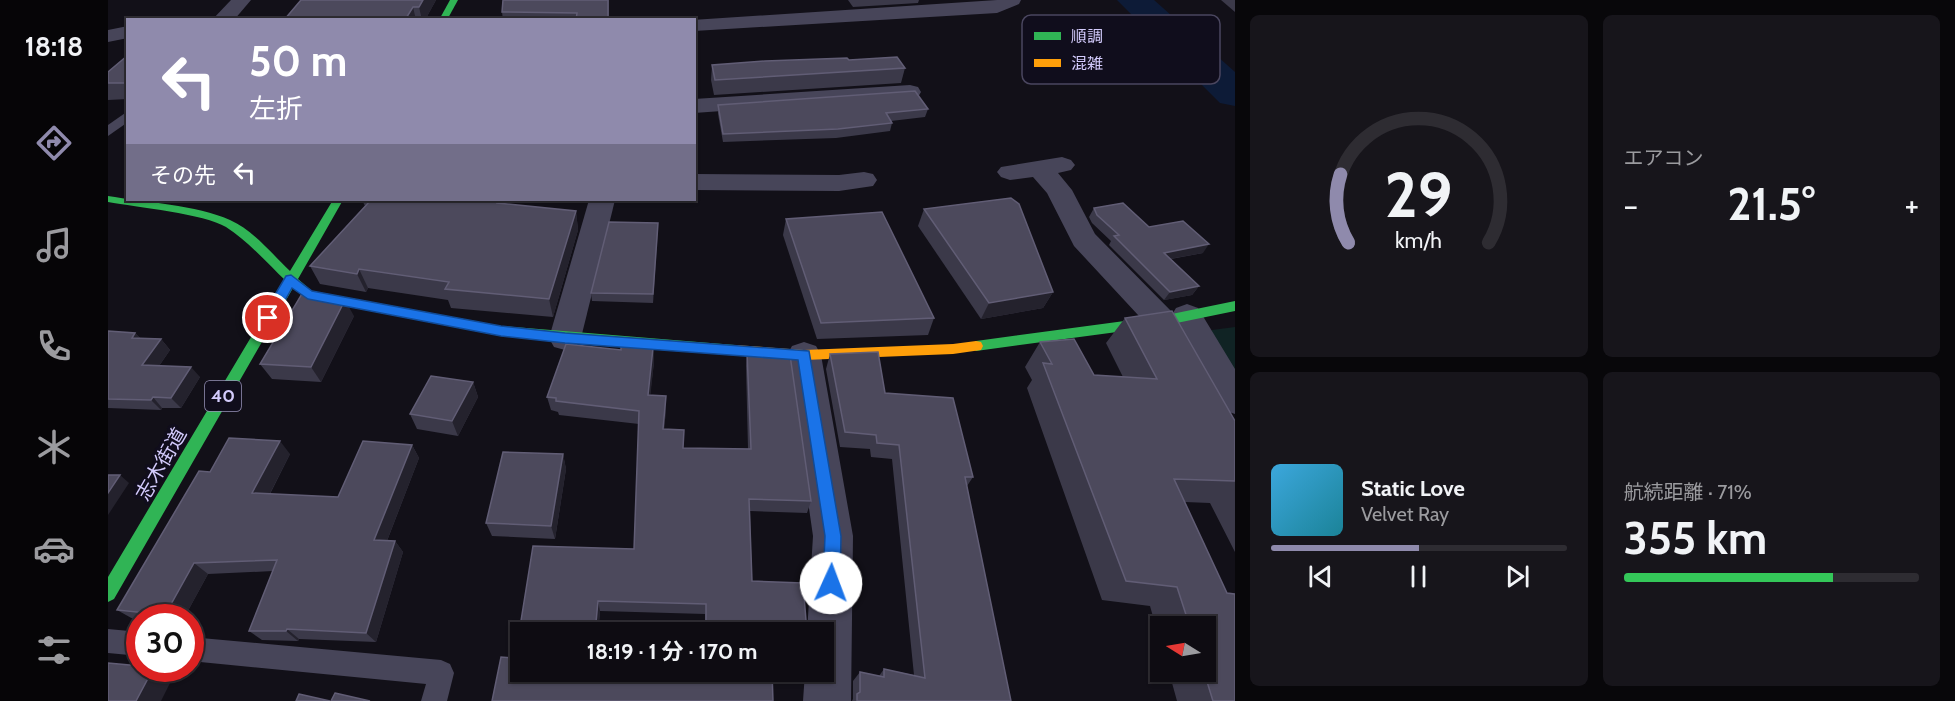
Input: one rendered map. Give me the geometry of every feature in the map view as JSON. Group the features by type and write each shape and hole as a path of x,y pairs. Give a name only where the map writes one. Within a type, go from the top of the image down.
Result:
{"street":[{"path":"224,18 242,0"},
{"path":"444,18 454,0"},
{"path":"802,0 814,18"},
{"path":"696,25 814,18 978,4 997,7 1012,0"},
{"path":"108,36 126,32"},
{"path":"696,106 910,92"},
{"path":"1010,172 1051,166 1059,190 1084,239 1175,318 1235,400"},
{"path":"696,182 839,183 864,180"},
{"path":"108,199 208,216 228,223 246,236 308,295 501,331 565,338 804,355 953,349 1175,318 1235,306"},
{"name":"志木街道","path":"108,593 337,201"},
{"path":"565,338 602,201"},
{"path":"804,355 833,536 827,701"}],"lane":[{"path":"108,132 126,117"},
{"path":"108,641 126,643"},
{"path":"204,650 441,673 434,701"}],"green space":[{"path":"1235,327 1235,379 1212,339 1212,330"}],"building":[{"path":"301,0 423,0 419,7 413,7 406,18 286,18"},
{"path":"503,0 608,0 608,18 576,18 577,13 502,12"},
{"path":"126,57 126,83 108,83 108,72"},
{"path":"897,57 905,68 715,80 712,65 765,61"},
{"path":"915,91 928,109 886,113 892,123 838,129 723,134 718,105"},
{"path":"1011,198 1019,204 1053,292 989,303 924,209"},
{"path":"370,201 498,201 497,203 576,211 549,299 445,289 449,282 359,269 357,274 310,266"},
{"path":"1123,203 1149,227 1183,221 1209,244 1164,253 1199,286 1170,292 1114,236 1119,235 1097,215 1094,208"},
{"path":"882,212 934,318 821,323 786,219"},
{"path":"609,222 658,223 653,294 591,293"},
{"path":"303,292 345,300 311,367 260,364"},
{"path":"1172,311 1235,421 1235,481 1174,479 1227,593 1235,594 1235,701 1213,701 1207,682 1216,682 1216,616 1186,616 1177,587 1126,581 1043,363 1052,364 1040,342 1074,339 1094,375 1157,379 1125,318"},
{"path":"108,331 135,333 132,338 161,339 142,365 191,367 171,398 108,399"},
{"path":"566,344 621,350 621,347 653,348 648,395 666,396 663,429 684,430 683,448 751,449 747,352 790,355 811,501 749,499 752,581 803,583 806,622 706,622 706,604 598,601 596,622 521,622 533,546 634,549 639,411 556,401 556,398 547,397"},
{"path":"878,352 885,393 953,398 973,477 965,477 1011,701 857,701 857,694 860,692 860,672 884,677 884,669 925,678 899,445 877,443 876,435 845,432 830,354"},
{"path":"431,376 473,382 452,421 410,414"},
{"path":"229,438 280,441 252,493 338,497 363,441 412,445 374,540 395,541 366,633 287,629 286,631 249,631 277,560 194,563 171,604 126,604 126,611 117,610 199,471 210,472"},
{"path":"503,452 563,454 551,526 486,523"},
{"path":"108,475 120,475 108,493"},
{"path":"501,657 510,658 510,682 772,682 773,701 492,701"},
{"path":"108,663 126,665 126,682 146,682 136,701 108,701"},
{"path":"335,693 370,701 331,701"},
{"path":"299,694 330,701 296,701"}],"waterway":[{"path":"1134,0 1150,15"},
{"path":"1220,80 1235,94"}],"traffic: fast":[{"path":"444,18 454,0"},
{"path":"108,199 208,216 228,223 246,236 308,295 501,331 735,350"},
{"path":"108,593 337,201"},
{"path":"976,346 1162,321 1235,306"}],"traffic: slow":[{"path":"735,350 804,355 976,346"}],"route":[{"path":"268,318 291,279 308,295 501,331 565,338 804,355 833,536 831,583"}]}
